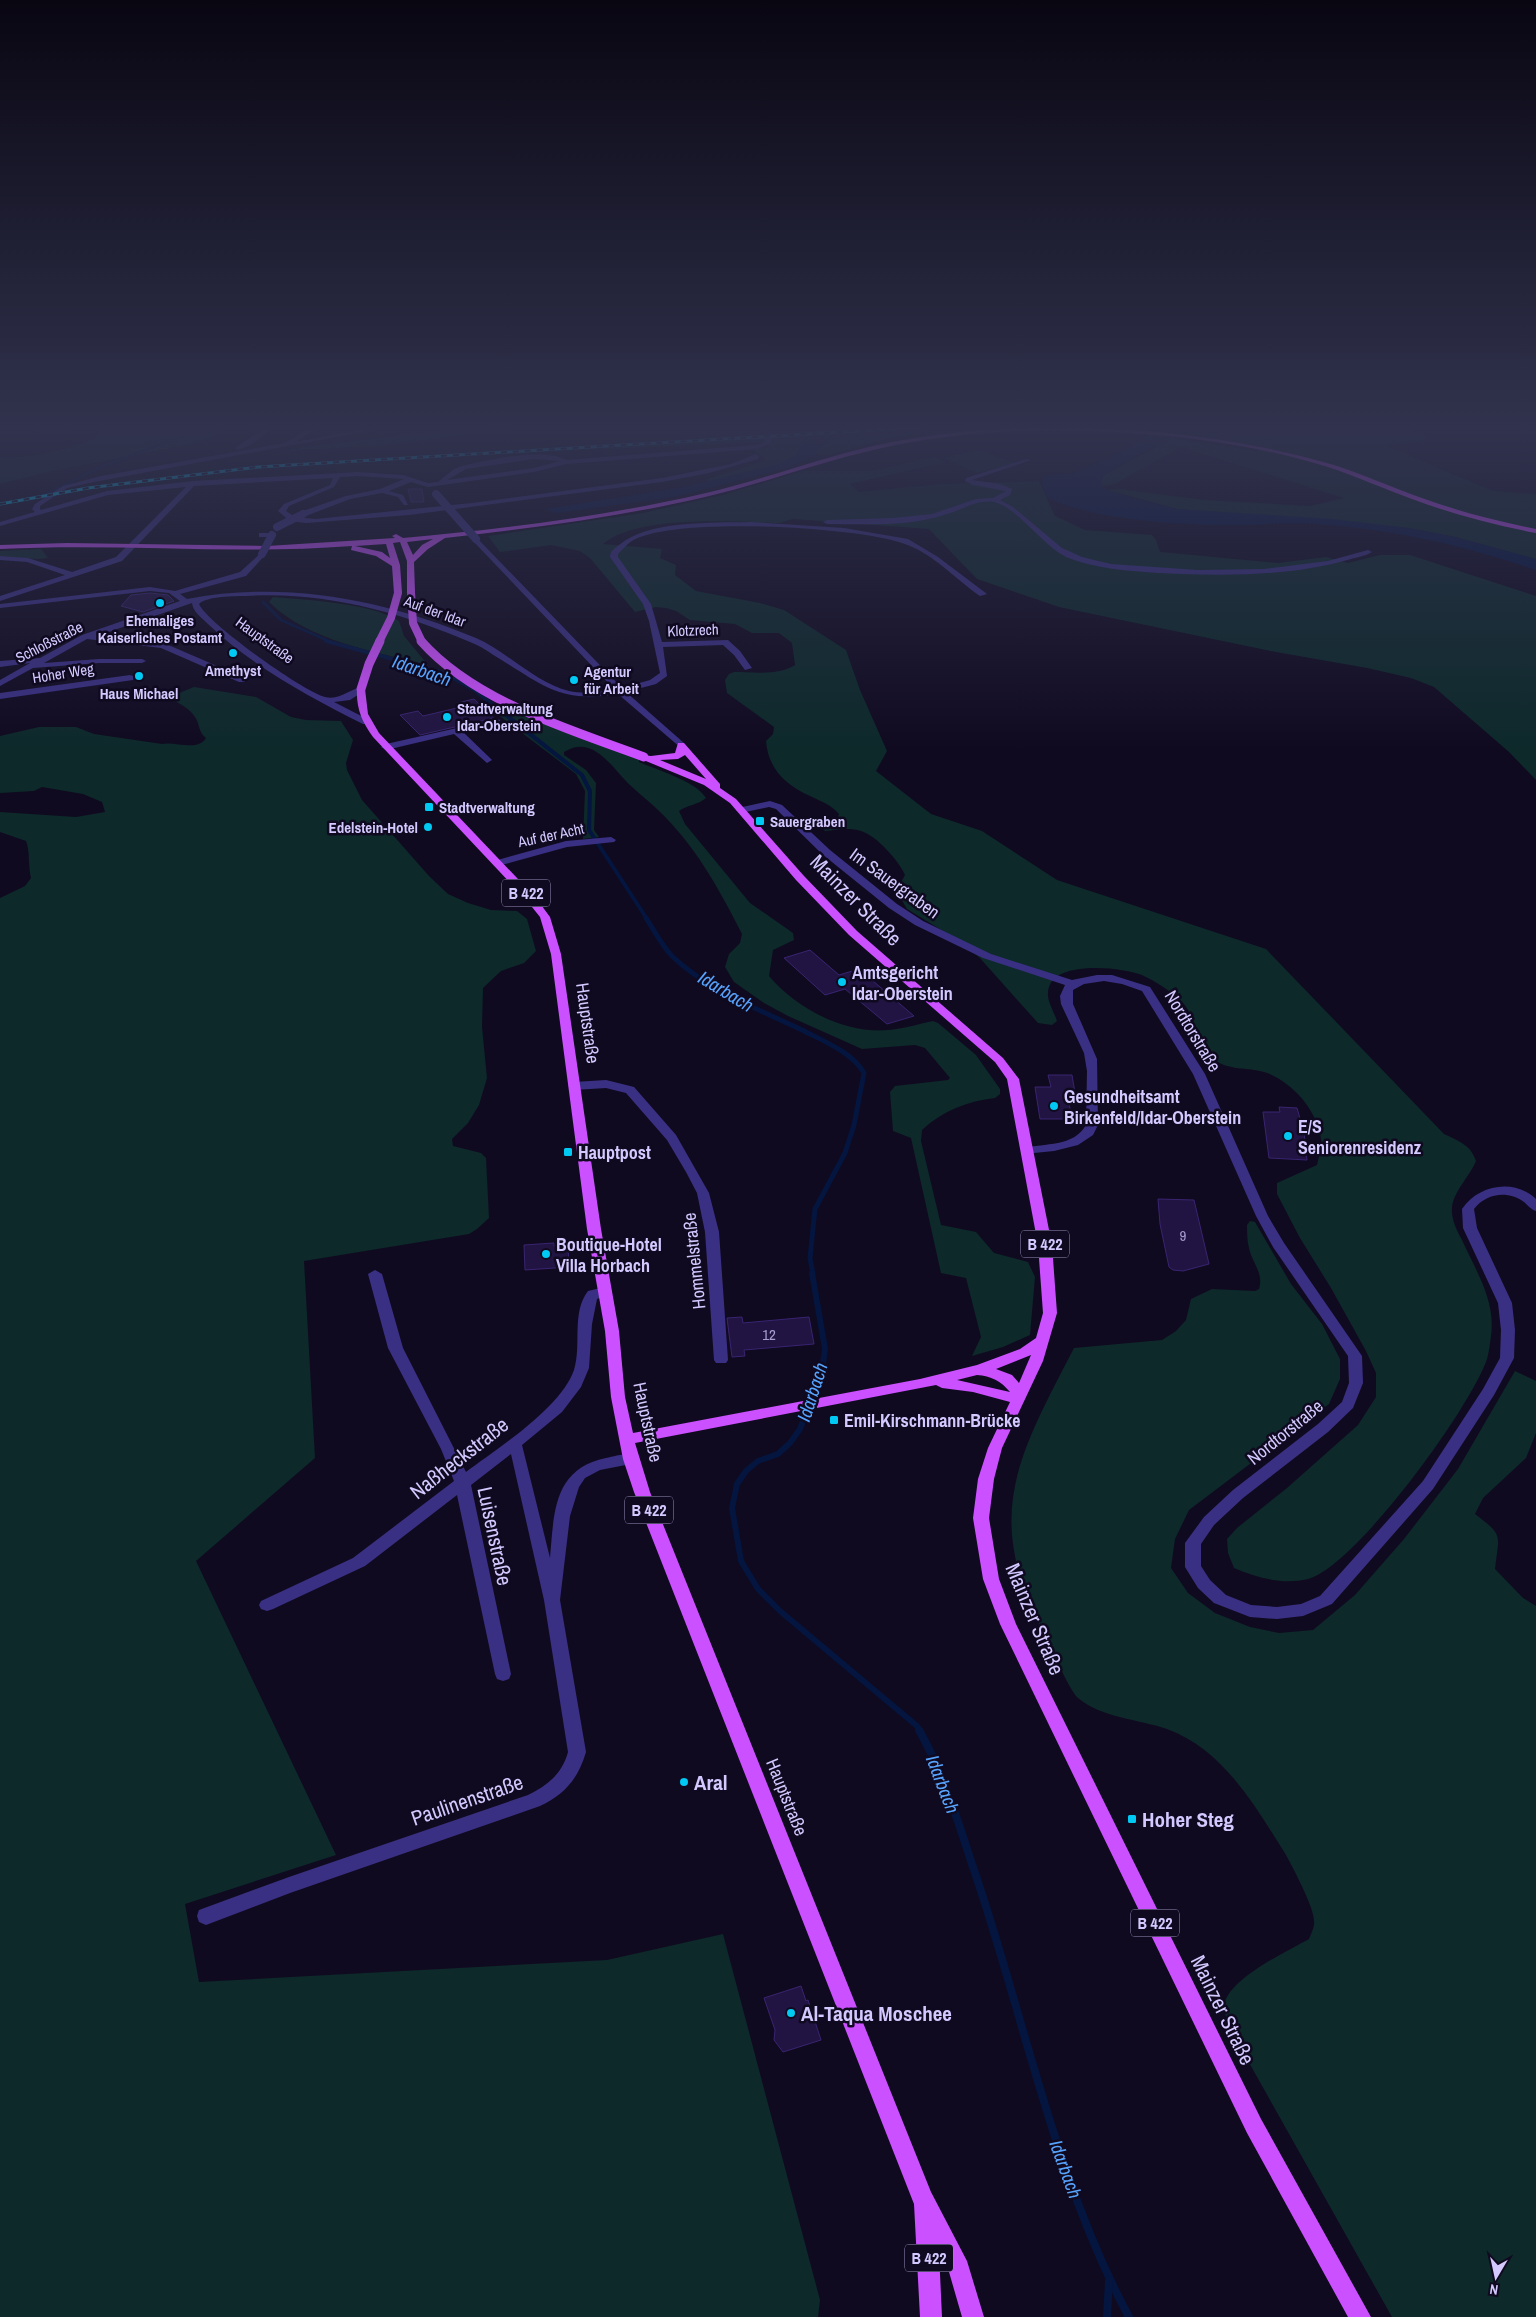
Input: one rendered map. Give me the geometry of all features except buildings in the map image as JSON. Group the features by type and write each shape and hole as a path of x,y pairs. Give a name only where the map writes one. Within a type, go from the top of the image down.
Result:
{"main road":[{"path":"0,547 134,545 253,548 331,545 415,534"},
{"path":"0,541 67,538 141,538 280,542 391,537 401,539 448,534"},
{"path":"411,561 429,544 449,534"},
{"name":"B 422","path":"366,722 360,705 361,689 367,666 394,614 398,593 391,537"},
{"name":"B 422","path":"401,539 411,561 412,616 416,632 430,652 447,666 538,716 707,783 722,792"},
{"path":"331,545 374,552 396,565"},
{"name":"Hauptstraße","path":"366,722 386,747 539,907 548,924 556,954 594,1229 605,1292 618,1396 631,1459 668,1560 923,2199 960,2269 973,2317"},
{"path":"644,757 676,757 682,754 680,745"},
{"path":"680,745 700,764 722,792"},
{"name":"Mainzer Straße","path":"722,792 741,810 800,878 853,933 1006,1068 1016,1086 1045,1245 1050,1313 1044,1339 1036,1361 995,1448 982,1494 981,1518 984,1542 996,1596 1254,2126 1360,2317"},
{"path":"627,1440 920,1384 977,1370 1025,1352 1044,1339"},
{"path":"920,1384 960,1384 1019,1399 1018,1391 1007,1379 988,1371 977,1370"},
{"name":"Hauptstraße","path":"923,2199 928,2241 931,2317"}],"street":[{"path":"0,599 70,574 115,561 145,534"},
{"path":"472,534 620,691 680,745"},
{"path":"643,534 615,549 614,557 647,604 658,646"},
{"path":"873,534 905,541 918,546 983,594"},
{"path":"1041,534 1061,551 1084,560 1116,567 1186,572 1255,571 1318,564 1368,552"},
{"path":"0,606 135,590 175,592 243,574 260,556 272,535 262,535"},
{"path":"248,556 260,556"},
{"path":"0,558 34,561 70,574"},
{"path":"175,592 186,602"},
{"name":"Auf der Idar","path":"198,601 221,595 276,593 316,595 356,602 416,617 452,630 493,650 549,686 567,693 596,695 653,682 662,677 664,669 658,646"},
{"name":"Schloßstraße","path":"0,683 85,637 186,602 198,601"},
{"name":"Hauptstraße","path":"198,601 195,604 197,609 256,662 366,722"},
{"path":"85,637 164,646 242,680"},
{"name":"Klotzrech","path":"658,646 725,642 738,653 748,668"},
{"path":"0,664 41,660"},
{"path":"31,666 99,661 142,662"},
{"name":"Hoher Weg","path":"0,696 130,678"},
{"path":"324,700 347,698 361,689"},
{"path":"386,747 497,722"},
{"path":"457,732 487,760"},
{"name":"Im Sauergraben","path":"741,810 770,804 779,806 826,852 893,906 919,923 987,956 1072,984"},
{"name":"Auf der Acht","path":"498,863 566,844 607,841"},
{"name":"Nordtorstraße","path":"1072,984 1094,978 1122,980 1146,990 1154,1000 1199,1074 1266,1223 1355,1356 1356,1383 1348,1404 1322,1428 1238,1494 1210,1521 1193,1543 1193,1567 1204,1584 1220,1599 1250,1612 1277,1613 1303,1610 1326,1600 1428,1486 1489,1391 1506,1358 1508,1330 1505,1303 1470,1228 1468,1209 1474,1199 1485,1193 1498,1191 1518,1194 1530,1200 1536,1207"},
{"path":"1028,1150 1061,1146 1072,1142 1083,1137 1092,1124 1092,1061 1068,1007 1066,994 1072,984"},
{"name":"Hommelstraße","path":"574,1086 606,1084 630,1090 672,1138 692,1172 703,1194 712,1232 721,1360"},
{"name":"Luisenstraße","path":"375,1274 388,1328 399,1357 454,1460 462,1481 503,1674"},
{"name":"Naßheckstraße","path":"267,1605 359,1562 462,1481 514,1444 557,1408 574,1388 582,1368 587,1305 593,1294 605,1292"},
{"name":"Paulinenstraße","path":"206,1916 289,1885 534,1801 554,1791 566,1780 574,1766 576,1752 552,1600 518,1453 514,1444"},
{"name":"Paulinenstraße","path":"552,1600 558,1583 564,1510 570,1490 580,1474 592,1467 631,1459"}],"green space":[{"path":"501,534 619,534 603,544 662,549 660,558 676,565 675,575 696,591 760,603 784,610 846,650 860,690 887,751 876,771 931,814 982,831 1057,880 1266,949 1444,1134 1468,1147 1476,1161 1455,1196 1452,1212 1456,1229 1479,1275 1488,1298 1492,1323 1487,1359 1477,1382 1459,1412 1410,1482 1354,1546 1329,1568 1308,1579 1299,1581 1270,1580 1252,1575 1234,1568 1228,1553 1227,1539 1237,1528 1287,1488 1358,1425 1376,1397 1376,1373 1366,1351 1331,1288 1300,1238 1277,1194 1277,1183 1317,1165 1321,1145 1319,1128 1302,1098 1293,1089 1274,1076 1258,1070 1225,1065 1213,1059 1203,1046 1185,1005 1157,983 1132,972 1088,968 1073,970 1060,975 1051,982 1048,993 1057,1021 1052,1025 1038,1023 979,957 943,931 907,909 900,897 900,884 905,875 893,856 880,843 861,831 852,829 825,831 822,828 837,819 839,814 829,805 793,787 774,767 767,751 766,741 773,734 774,727 727,693 725,680 729,674 734,672 773,672 795,665 792,643 779,633 752,633 735,624 690,620 676,611 666,608 656,607 635,612 590,558 580,551 551,545 500,552 488,536"},
{"path":"934,534 1152,535 1160,552 1278,563 1326,557 1348,563 1380,555 1410,555 1536,596 1536,780 1509,752 1434,687 1411,678 1059,607 977,579"},
{"path":"1440,534 1536,534 1536,559"},
{"path":"41,549 48,558 0,557 0,551"},
{"path":"273,597 339,603 387,615 399,621 404,636 428,665 323,636 285,616 269,602"},
{"path":"194,687 256,697 291,717 306,720 341,721 353,740 346,763 347,770 362,800 429,876 448,894 491,910 517,911 527,919 536,951 524,963 501,971 483,988 482,1027 487,1078 479,1105 468,1123 452,1139 453,1146 481,1153 486,1158 489,1218 469,1234 304,1261 315,1458 196,1561 336,1855 185,1904 199,1982 607,1960 723,1934 820,2300 818,2317 0,2317 0,898 25,886 31,878 26,841 0,832 0,812 76,817 105,812 102,802 83,794 42,787 34,791 0,793 0,736 39,727 76,727 94,734 162,744 198,744 206,738 195,717 186,708 169,697"},
{"path":"514,709 639,759 639,762 685,781 701,792 706,798 679,811 685,824 750,903 793,933 794,940 773,950 769,976 793,998 822,1016 855,1028 888,1030 933,1021 938,1023 976,1055 1000,1089 1000,1094 995,1098 965,1104 938,1117 922,1130 921,1141 941,1225 976,1232 994,1253 1028,1262 1035,1277 1030,1335 1003,1347 972,1356 981,1337 966,1278 941,1273 911,1138 893,1131 890,1092 895,1086 948,1080 950,1078 925,1048 915,1045 862,1049 788,1016 764,1003 734,982 725,967 729,954 740,943 742,934 715,883 683,837 602,756 594,750 585,747 575,747 564,752 564,755 586,770 596,783 594,830 599,837 583,839 585,791 576,774 496,713"},
{"path":"1250,1221 1255,1222 1291,1284 1322,1324 1340,1359 1340,1379 1329,1404 1189,1510 1175,1539 1171,1568 1188,1593 1215,1613 1250,1627 1279,1633 1313,1630 1355,1595 1404,1539 1458,1469 1515,1371 1536,1381 1536,1433 1526,1458 1483,1498 1475,1514 1491,1527 1497,1537 1498,1549 1495,1569 1523,1598 1536,1606 1536,2317 1392,2317 1238,2043 1224,2011 1227,1997 1246,1977 1259,1967 1309,1939 1314,1925 1313,1915 1298,1878 1286,1855 1250,1799 1222,1765 1205,1751 1187,1738 1167,1729 1098,1710 1074,1694 1026,1595 1015,1557 1011,1523 1014,1490 1023,1457 1036,1424 1074,1348 1162,1340 1176,1331 1186,1320 1191,1299 1212,1289 1255,1291 1259,1289 1259,1273 1250,1253 1248,1242 1247,1225"}],"water":[{"path":"1397,534 1440,534 1455,537 1536,559 1536,570 1507,560"}],"waterway":[{"name":"Idarbach","path":"263,602 281,620 331,642"},
{"name":"Idarbach","path":"326,641 444,673 473,689 582,775 590,791 589,830 647,919"},
{"name":"Idarbach","path":"646,918 668,952 701,979 734,998 802,1030 845,1053 864,1073 854,1125 845,1153 815,1209 810,1258 813,1274"},
{"name":"Idarbach","path":"812,1273 825,1349 822,1371 800,1429 790,1443 778,1454 758,1461 746,1471 737,1484 732,1508 741,1561 758,1589 780,1611 917,1726 920,1731"},
{"name":"Idarbach","path":"919,1730 936,1764 962,1834 992,1926 1060,2154 1103,2264 1129,2317"},
{"path":"1107,2317 1109,2280"}],"place":[{"name":"Ehemaliges Kaiserliches Postamt","path":"160,603"},
{"name":"Amethyst","path":"233,653"},
{"name":"Haus Michael","path":"139,676"},
{"name":"Agentur für Arbeit","path":"574,680"},
{"name":"Stadtverwaltung Idar-Oberstein","path":"447,717"},
{"name":"Stadtverwaltung","path":"429,807"},
{"name":"Sauergraben","path":"760,821"},
{"name":"Edelstein-Hotel","path":"428,827"},
{"name":"Amtsgericht Idar-Oberstein","path":"842,982"},
{"name":"Gesundheitsamt Birkenfeld/Idar-Oberstein","path":"1054,1106"},
{"name":"E/S Seniorenresidenz","path":"1288,1136"},
{"name":"Hauptpost","path":"568,1152"},
{"name":"Boutique-Hotel Villa Horbach","path":"546,1254"},
{"name":"Emil-Kirschmann-Brücke","path":"834,1420"},
{"name":"Aral","path":"684,1782"},
{"name":"Hoher Steg","path":"1132,1819"},
{"name":"Al-Taqua Moschee","path":"791,2013"}]}
